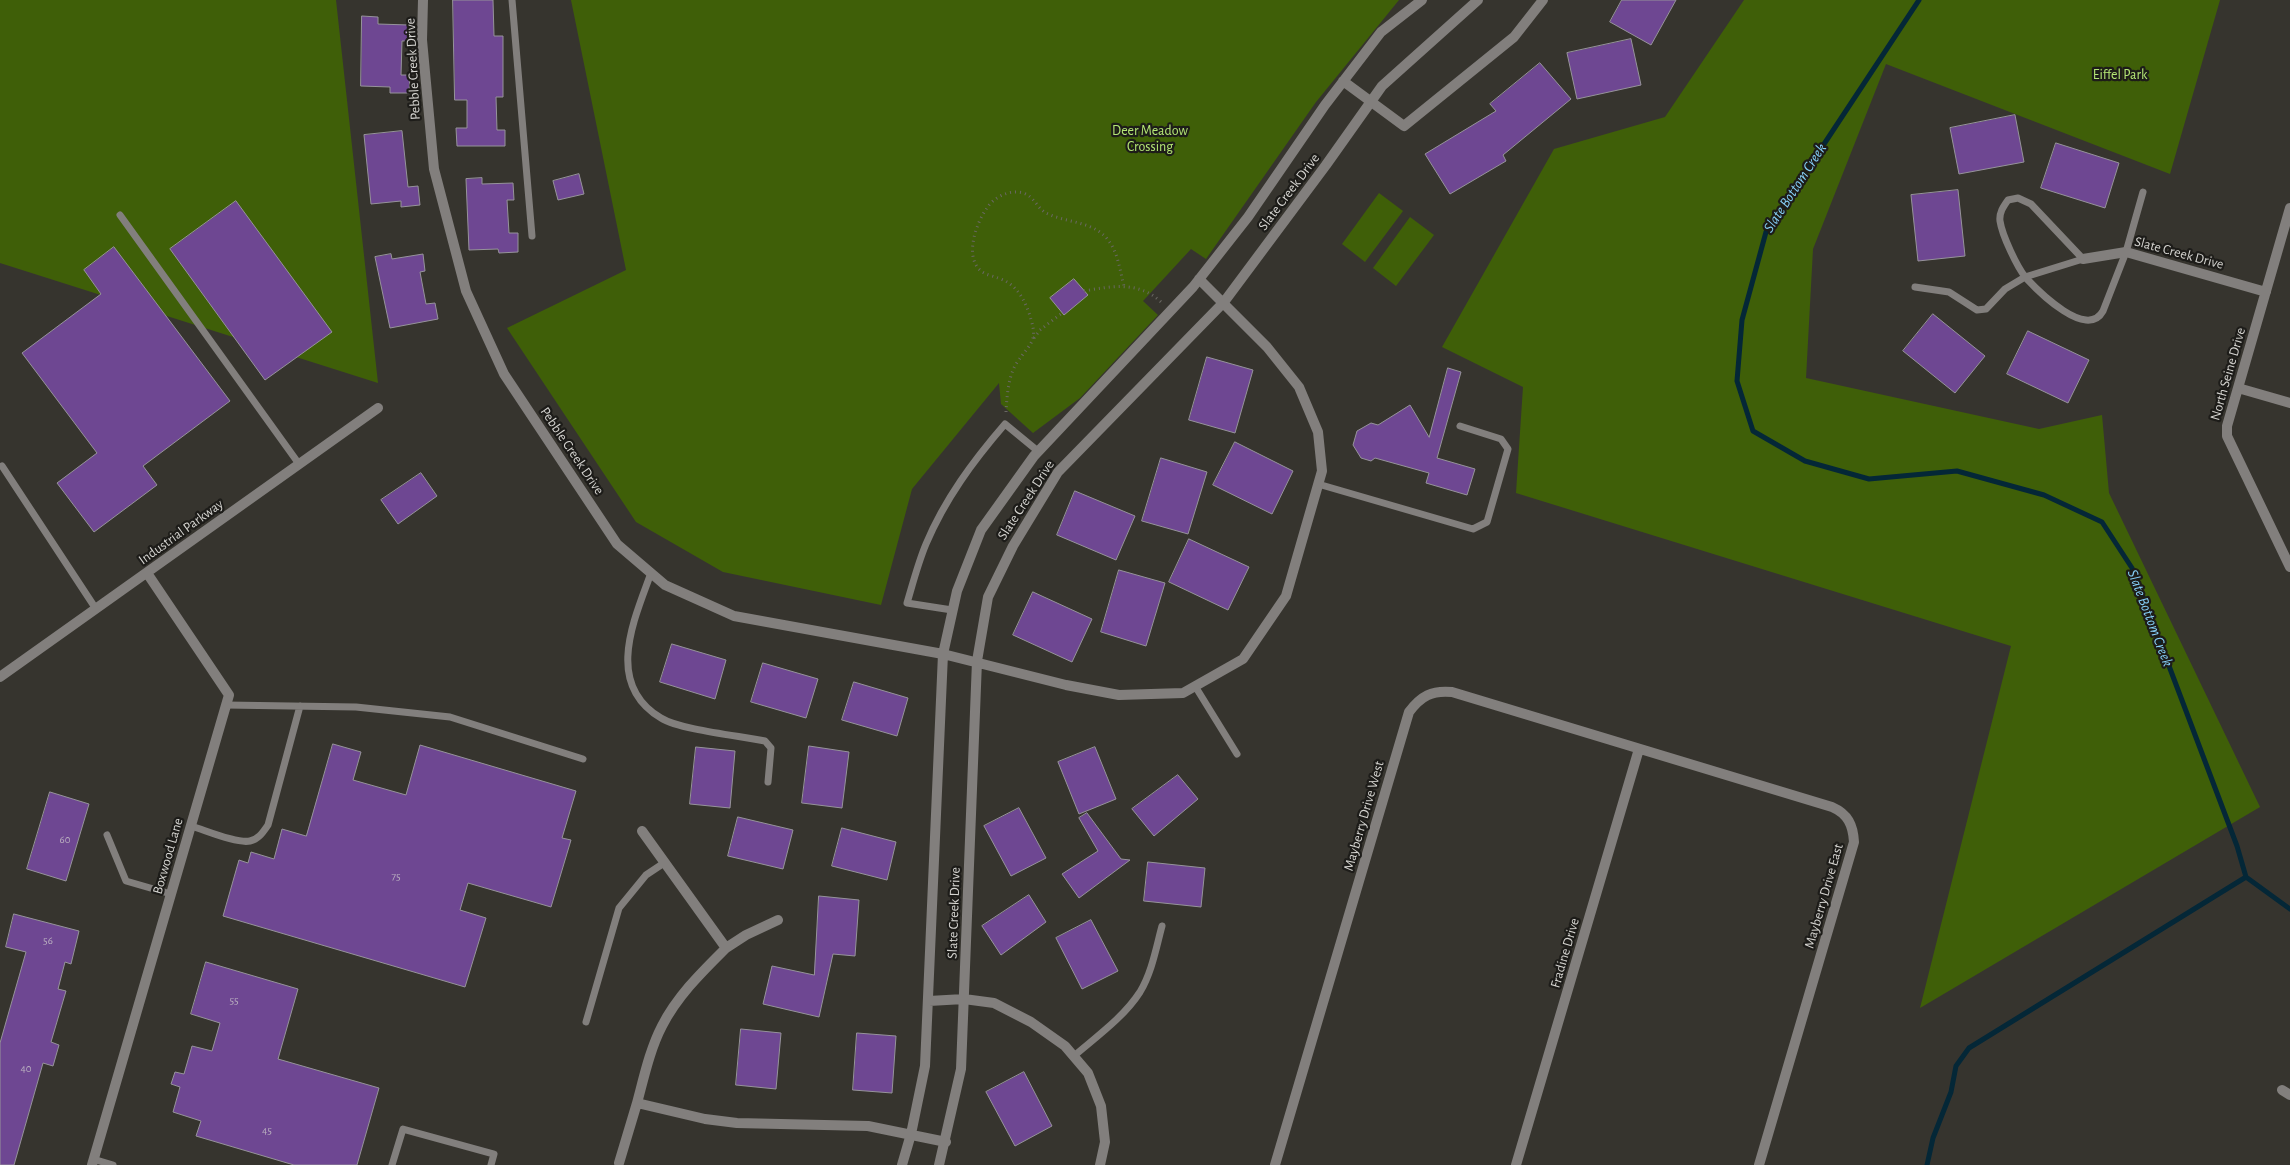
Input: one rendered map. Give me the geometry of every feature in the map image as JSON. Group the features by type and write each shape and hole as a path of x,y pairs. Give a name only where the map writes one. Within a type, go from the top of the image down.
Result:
{"street":[{"name":"Pebble Creek Drive","path":"424,0 422,40 434,169 466,291 504,374 617,544 665,585 734,616 943,654 1066,685 1119,695 1183,693 1243,659 1286,596 1322,472 1318,432 1299,386 1267,347 1199,279"},
{"name":"Slate Creek Drive","path":"902,1165 911,1134 925,1066 943,654 956,591 981,530 1039,452 1199,279 1248,217 1343,81 1381,32 1422,0"},
{"name":"Slate Creek Drive","path":"939,1165 946,1142 961,1070 977,662 988,597 1013,546 1058,472 1224,302 1382,86 1478,0"},
{"path":"1343,81 1370,103 1404,126 1514,37 1543,0"},
{"name":"North Seine Drive","path":"2290,208 2226,436 2290,567"},
{"name":"Slate Creek Drive","path":"2084,259 2126,252 2266,292"},
{"path":"2238,388 2290,403"},
{"name":"Industrial Parkway","path":"0,677 378,408"},
{"name":"Boxwood Lane","path":"92,1162 229,695 147,573"},
{"name":"Mayberry Drive West","path":"1275,1165 1409,712 1417,701 1426,694 1440,691 1452,692 1639,749"},
{"name":"Fradine Drive","path":"1516,1165 1639,749"},
{"name":"Mayberry Drive East","path":"1639,749 1832,807 1848,818 1854,830 1854,842 1759,1165"},
{"path":"642,831 726,948"},
{"path":"619,1164 654,1045 662,1026 689,986 726,948 746,935 778,920"},
{"path":"929,1001 964,999 994,1003 1031,1022 1065,1046 1088,1073 1101,1106 1105,1142 1100,1165"},
{"path":"637,1103 705,1119 737,1123 868,1126 946,1142"}],"lane":[{"path":"512,0 532,236"},
{"path":"1915,287 1949,292 1977,310 1986,308 2004,289 2025,277 2084,259 2031,204 2018,198 2008,200 2002,209 2000,221 2012,254 2025,277 2067,314 2082,320 2091,321 2100,317 2103,311 2126,252 2143,192"},
{"path":"120,215 299,464"},
{"path":"952,610 907,603 925,544 950,494 979,454 1005,424 1039,452"},
{"path":"1318,484 1473,529 1487,522 1508,449 1501,439 1460,426"},
{"path":"2,466 96,609"},
{"path":"651,573 628,640 627,662 631,683 643,702 661,718 684,726 765,741 771,748 768,782"},
{"path":"1195,686 1237,754"},
{"path":"226,705 356,707 450,717 584,760"},
{"path":"191,826 242,841 251,841 261,836 268,825 300,706"},
{"path":"107,835 126,881 171,894"},
{"path":"586,1022 619,908 646,875 664,863"},
{"path":"1074,1056 1108,1027 1139,993 1150,970 1162,926"},
{"path":"392,1165 403,1129 494,1154 491,1165"},
{"path":"92,1162 113,1165"}],"path":[{"path":"1034,338 1035,331 1027,308 1016,288 1007,281 982,272 975,265 972,255 976,232 987,207 1005,194 1024,193 1033,199 1044,212 1098,230 1108,239 1115,251 1124,286"},
{"path":"1084,291 1124,286 1151,292 1171,311"},
{"path":"1005,424 1010,378 1016,364 1040,330 1062,313"}],"green space":[{"path":"0,0 336,0 378,383 0,263"},
{"name":"Deer Meadow Crossing","path":"571,0 1399,0 1316,102 1206,259 1191,249 1143,301 1158,315 1080,398 1033,433 1001,404 999,383 912,489 881,605 723,572 636,522 507,328 626,270"},
{"name":"Eiffel Park","path":"1744,0 2220,0 2170,174 1886,64 1813,249 1806,378 2039,429 2102,415 2109,493 2260,807 1920,1008 2011,646 1516,493 1523,387 1442,347 1554,149 1665,117"},
{"path":"1379,193 1403,211 1365,262 1342,244"},
{"path":"1410,217 1434,235 1396,286 1373,268"}],"building":[{"path":"453,0 493,0 494,36 503,36 503,97 496,97 497,130 505,130 505,146 457,146 456,128 467,128 467,100 455,100"},
{"path":"1622,0 1676,0 1651,45 1610,22"},
{"path":"362,16 378,17 378,24 409,25 408,41 402,41 401,75 410,75 409,93 390,93 390,87 361,86"},
{"path":"1631,39 1641,85 1577,99 1567,53"},
{"path":"1540,63 1571,99 1503,155 1506,161 1450,194 1425,154 1496,111 1490,104"},
{"path":"2015,115 2024,162 1959,174 1950,128"},
{"path":"402,131 408,187 418,186 420,205 401,207 401,201 371,204 364,135"},
{"path":"2056,143 2119,163 2105,208 2041,188"},
{"path":"579,174 584,194 558,200 553,181"},
{"path":"482,178 482,184 513,183 514,200 507,200 509,233 518,233 518,252 499,253 498,249 469,250 466,179"},
{"path":"1958,190 1965,256 1918,261 1911,195"},
{"path":"236,201 332,332 265,380 170,249"},
{"path":"114,247 230,401 143,466 157,485 94,532 57,483 97,453 22,353 101,294 84,270"},
{"path":"391,254 392,259 423,254 425,271 420,272 426,304 435,303 438,319 390,328 375,257"},
{"path":"1074,279 1088,295 1064,315 1050,298"},
{"path":"1933,314 1985,356 1955,393 1903,351"},
{"path":"2028,331 2089,360 2068,403 2007,374"},
{"path":"1207,357 1253,370 1235,433 1189,420"},
{"path":"1448,368 1461,372 1437,458 1475,469 1467,495 1426,483 1429,473 1375,458 1371,461 1361,458 1353,445 1357,431 1371,423 1378,425 1410,405 1429,437"},
{"path":"1235,442 1293,471 1272,514 1213,485"},
{"path":"1161,458 1207,472 1188,534 1142,521"},
{"path":"421,473 437,496 398,524 381,500"},
{"path":"1075,491 1135,516 1116,560 1057,535"},
{"path":"1189,539 1249,567 1228,610 1169,582"},
{"path":"1119,570 1165,583 1146,646 1101,632"},
{"path":"1033,592 1092,619 1072,662 1013,635"},
{"path":"672,644 726,660 715,699 660,682"},
{"path":"763,663 818,679 806,718 751,702"},
{"path":"854,682 908,698 897,736 842,720"},
{"path":"333,744 361,752 353,780 406,795 420,745 576,791 562,838 571,840 551,907 468,883 460,910 486,918 465,987 223,916 239,860 248,863 251,852 274,859 282,829 306,836"},
{"path":"809,746 849,752 842,808 802,803"},
{"path":"696,747 735,751 730,808 690,804"},
{"path":"1095,747 1116,799 1079,814 1058,762"},
{"path":"1178,775 1198,799 1154,836 1132,809"},
{"path":"50,792 89,804 66,881 27,869"},
{"path":"1019,808 1046,858 1011,876 984,826"},
{"path":"1087,813 1121,859 1130,860 1079,898 1062,874 1098,851 1079,818"},
{"path":"738,817 793,830 783,869 728,856"},
{"path":"842,828 896,842 887,880 832,866"},
{"path":"1148,862 1205,868 1201,907 1144,901"},
{"path":"1029,895 1046,922 1001,955 982,926"},
{"path":"819,896 859,900 855,956 833,954 819,1017 763,1004 772,966 814,975"},
{"path":"14,914 79,931 71,964 65,962 58,989 66,991 51,1042 59,1045 53,1066 43,1063 14,1165 0,1165 0,1043 26,952 6,947"},
{"path":"1091,920 1118,971 1082,989 1056,938"},
{"path":"206,962 298,989 278,1059 379,1088 357,1165 294,1165 196,1136 201,1121 173,1112 180,1087 171,1084 175,1072 184,1074 192,1046 212,1051 220,1023 191,1014"},
{"path":"741,1029 781,1033 776,1089 736,1085"},
{"path":"857,1033 896,1036 892,1093 853,1090"},
{"path":"1024,1072 1052,1126 1015,1146 986,1092"}],"waterway":[{"name":"Slate Bottom Creek","path":"1919,0 1766,232 1742,320 1737,381 1753,431 1805,461 1869,479 1957,471 2044,495 2102,522 2132,568 2237,846 2246,877 2290,909"},
{"path":"1927,1165 1933,1138 1951,1092 1956,1066 1969,1048 2246,877"}]}
